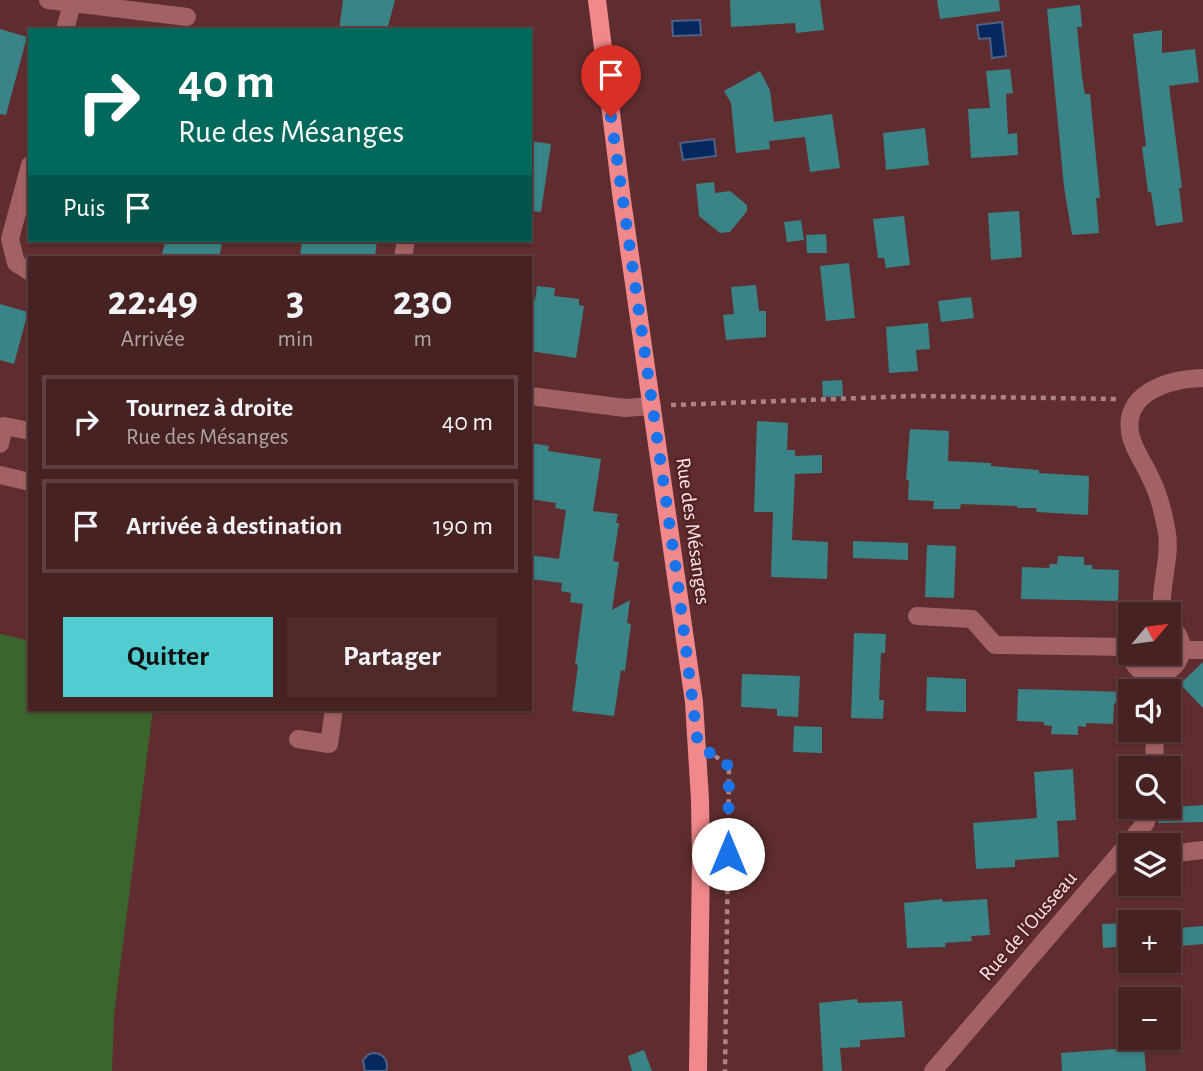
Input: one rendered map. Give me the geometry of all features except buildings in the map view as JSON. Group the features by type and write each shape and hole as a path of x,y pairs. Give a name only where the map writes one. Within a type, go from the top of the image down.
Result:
{"main road":[{"name":"Rue des Mésanges","path":"597,0 698,745 701,847 698,1071"}],"street":[{"path":"48,0 187,17"},
{"path":"66,28 72,3"},
{"path":"28,172 10,239 16,263 28,271"},
{"path":"1163,602 1168,537 1153,483 1130,434 1133,411 1142,397 1164,383 1203,378"},
{"path":"532,396 625,408 652,406"},
{"path":"0,444 4,426 28,430"},
{"path":"0,475 28,482"},
{"path":"917,616 972,619 995,645 1118,643"},
{"path":"1163,679 1176,667 1183,650 1181,643"},
{"path":"1183,650 1203,650"},
{"path":"1134,665 1155,679"},
{"path":"298,739 329,744 334,711"},
{"path":"1181,852 1203,849"},
{"name":"Rue de l'Ousseau","path":"933,1071 1118,863"}],"path":[{"path":"652,406 915,396 1142,397"},
{"path":"698,745 727,764 729,771 725,1071"}],"green space":[{"path":"0,634 28,641 28,711 153,711 114,1014 112,1071 0,1071"}],"water":[{"path":"700,20 701,35 673,36 672,21"},
{"path":"1002,22 1006,56 992,58 990,38 979,39 977,25"},
{"path":"714,139 716,156 683,160 680,143"},
{"path":"376,1053 386,1060 386,1071 365,1071 363,1060 369,1054"}],"route":[{"path":"611,117 677,577 698,745 727,764 729,771 728,854"}]}
